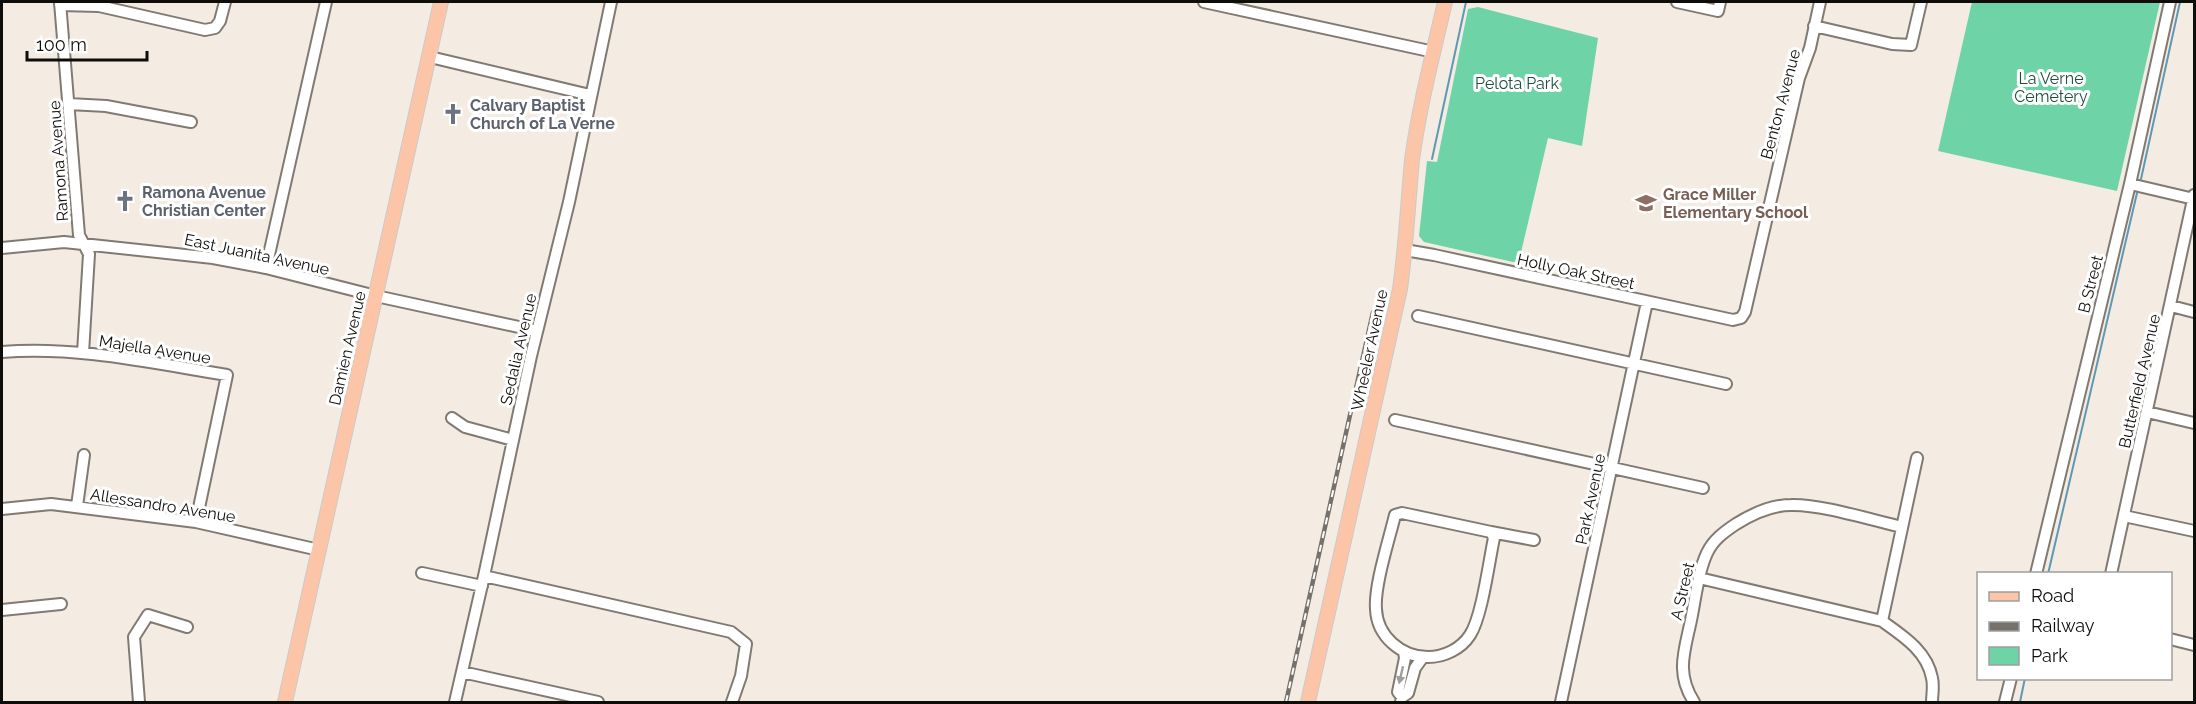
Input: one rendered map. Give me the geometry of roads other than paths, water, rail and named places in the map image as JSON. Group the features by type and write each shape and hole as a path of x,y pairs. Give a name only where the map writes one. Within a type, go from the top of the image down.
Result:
{"main road":[{"name":"Damien Avenue","path":"285,702 441,2"},
{"name":"Wheeler Avenue","path":"1308,702 1400,289 1412,161 1419,114 1445,2"}],"street":[{"path":"60,3 99,6 205,30 215,28 220,21 225,2"},
{"path":"266,268 326,2"},
{"name":"Sedalia Avenue","path":"455,702 537,331 569,202 611,2"},
{"path":"1204,2 1434,52"},
{"path":"1677,2 1719,6"},
{"name":"Benton Avenue","path":"1741,318 1746,312 1799,78 1810,48 1820,2"},
{"path":"1814,26 1892,44 1911,45 1921,2"},
{"name":"B Street","path":"2036,572 2130,184 2170,2"},
{"name":"Ramona Avenue","path":"60,3 79,235 89,254 83,353"},
{"path":"430,57 590,95"},
{"path":"69,104 106,106 190,122"},
{"path":"2130,184 2194,198"},
{"name":"Butterfield Avenue","path":"2111,572 2194,198"},
{"name":"East Juanita Avenue","path":"2,248 64,242 182,253 266,268 376,296 537,331"},
{"name":"Holly Oak Street","path":"1405,250 1733,320 1741,318"},
{"name":"Park Avenue","path":"1561,702 1647,302"},
{"path":"2171,306 2194,312"},
{"path":"1418,316 1726,384"},
{"name":"Majella Avenue","path":"2,352 28,350 83,353 227,375 196,522"},
{"path":"2147,412 2194,423"},
{"path":"452,418 465,427 513,440"},
{"path":"1395,420 1703,488"},
{"path":"77,506 84,455"},
{"path":"1882,621 1917,458"},
{"name":"Allessandro Avenue","path":"2,509 51,504 77,506 196,522 319,550"},
{"name":"A Street","path":"1694,702 1684,682 1682,658 1699,578 1707,553 1716,540 1746,517 1768,508 1791,505 1815,507 1902,527"},
{"path":"1491,532 1494,538 1476,622 1470,636 1459,647 1436,657 1423,657 1404,652 1392,645 1381,628 1376,610 1377,595 1395,515 1402,513 1534,540"},
{"path":"2124,516 2194,531"},
{"path":"422,573 483,581 731,632 746,644 741,676 732,702"},
{"path":"1699,578 1882,621 1913,642 1924,659 1932,678 1932,702"},
{"path":"2,610 61,604"},
{"path":"139,702 134,637 148,615 187,627"},
{"path":"2172,640 2194,645"},
{"path":"1404,652 1405,658 1398,692 1401,700 1408,693 1415,668 1423,657"},
{"path":"462,672 598,702"},
{"path":"2005,702 2010,680"}],"waterway":[{"path":"1432,159 1466,2"},
{"path":"2141,179 2180,2"},
{"path":"2048,572 2137,193"},
{"path":"2020,702 2025,680"}],"railway":[{"path":"1286,702 1373,312"}],"place":[{"name":"Calvary Baptist Church of La Verne","path":"453,114"},
{"name":"Ramona Avenue Christian Center","path":"125,201"},
{"name":"Grace Miller Elementary School","path":"1646,203"}],"park label":[{"name":"Pelota Park","path":"1517,83"},
{"name":"La Verne Cemetery","path":"2051,87"}]}
